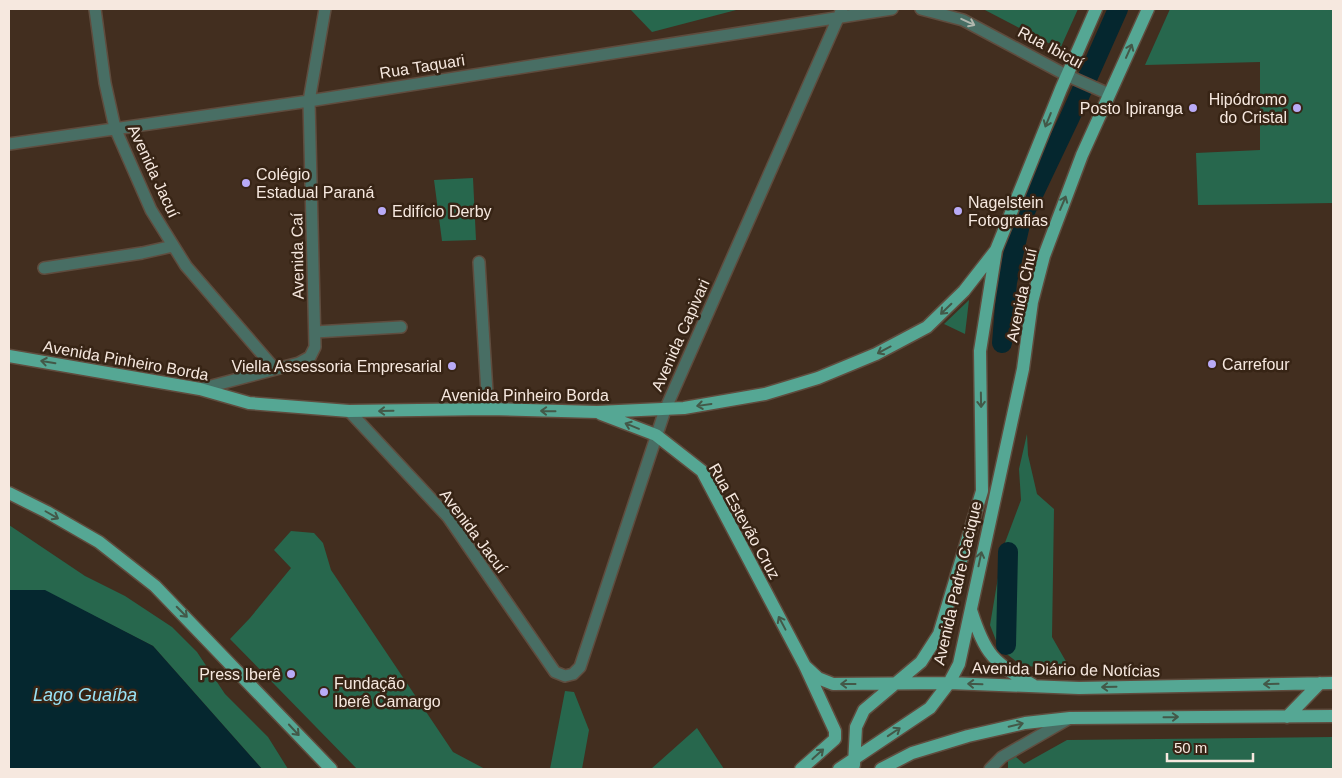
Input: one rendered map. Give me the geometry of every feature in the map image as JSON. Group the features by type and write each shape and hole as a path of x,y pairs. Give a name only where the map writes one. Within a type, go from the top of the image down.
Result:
{"main road":[{"name":"Avenida Chuí","path":"996,250 1072,78 1096,9"},
{"name":"Avenida Chuí","path":"1023,369 1032,302 1044,256 1059,212 1109,94 1148,9"},
{"name":"Avenida Pinheiro Borda","path":"9,356 200,389 249,403 349,412 488,409 597,412 665,410 719,403 764,394 818,378 876,354 927,327 964,291 996,250"},
{"name":"Avenida Padre Cacique","path":"854,764 856,727 864,710 921,662 939,634 982,491 980,351 996,250"},
{"name":"Avenida Padre Cacique","path":"839,769 854,764 930,708 949,683 959,664 1023,369"},
{"name":"Rua Estevão Cruz","path":"597,412 656,435 702,471 805,666 833,724 835,739 801,769"},
{"path":"9,493 99,542 155,586 331,769"},
{"path":"970,607 980,636 990,655 1003,669 1036,686"},
{"name":"Avenida Diário de Notícias","path":"805,666 818,678 833,684 949,683 1079,688 1333,683"},
{"path":"1286,716 1320,683"},
{"path":"881,769 912,754 968,736 1024,723 1070,718 1333,716"}],"street":[{"name":"Avenida Jacuí","path":"95,9 105,83 115,128 150,210 186,266 275,369"},
{"name":"Avenida Caí","path":"200,389 275,369 310,357 315,347 309,100 325,9"},
{"path":"841,12 892,9"},
{"name":"Rua Ibicuí","path":"921,9 964,20 1072,78 1109,94"},
{"name":"Rua Taquari","path":"9,144 309,100 841,12"},
{"name":"Avenida Capivari","path":"565,676 573,674 580,668 665,410 841,12"},
{"path":"44,268 142,253 173,246"},
{"path":"479,262 488,409"},
{"path":"315,332 401,326"},
{"name":"Avenida Jacuí","path":"349,412 448,517 555,672 565,676"},
{"path":"990,769 1002,757 1070,718"}],"green space":[{"path":"630,9 740,9 652,32"},
{"path":"983,9 1078,9 1060,49"},
{"name":"Hipódromo do Cristal","path":"1170,9 1333,9 1333,203 1198,205 1196,153 1260,150 1260,62 1145,65"},
{"path":"473,178 476,240 442,241 434,180"},
{"path":"969,300 965,334 944,324"},
{"path":"1027,434 1028,455 1037,494 1054,509 1052,637 1072,672 1021,665 999,648 990,625 1003,548 1021,500 1019,469"},
{"path":"9,525 85,576 125,596 172,627 197,652 225,694 268,737 288,769 262,769 153,646 45,591 9,590"},
{"path":"291,531 314,533 323,543 331,570 453,752 485,769 357,769 230,639 291,568 274,550"},
{"path":"565,691 574,692 589,730 582,769 550,769"},
{"path":"697,728 724,769 651,769"},
{"path":"1333,737 1333,769 1008,769 1008,750 1024,764 1067,740"}],"water":[{"name":"Lago Guaíba","path":"9,590 45,590 153,646 262,769 9,769"}],"waterway":[{"path":"1002,343 1007,282 1021,220 1118,9"},
{"path":"1006,645 1008,552"}],"place":[{"name":"Posto Ipiranga","path":"1193,108"},
{"name":"Hipódromo do Cristal","path":"1297,108"},
{"name":"Colégio Estadual Paraná","path":"246,183"},
{"name":"Edifício Derby","path":"382,211"},
{"name":"Nagelstein Fotografias","path":"958,211"},
{"name":"Carrefour","path":"1212,364"},
{"name":"Viella Assessoria Empresarial","path":"452,366"},
{"name":"Press Iberê","path":"291,674"},
{"name":"Fundação Iberê Camargo","path":"324,692"}]}
